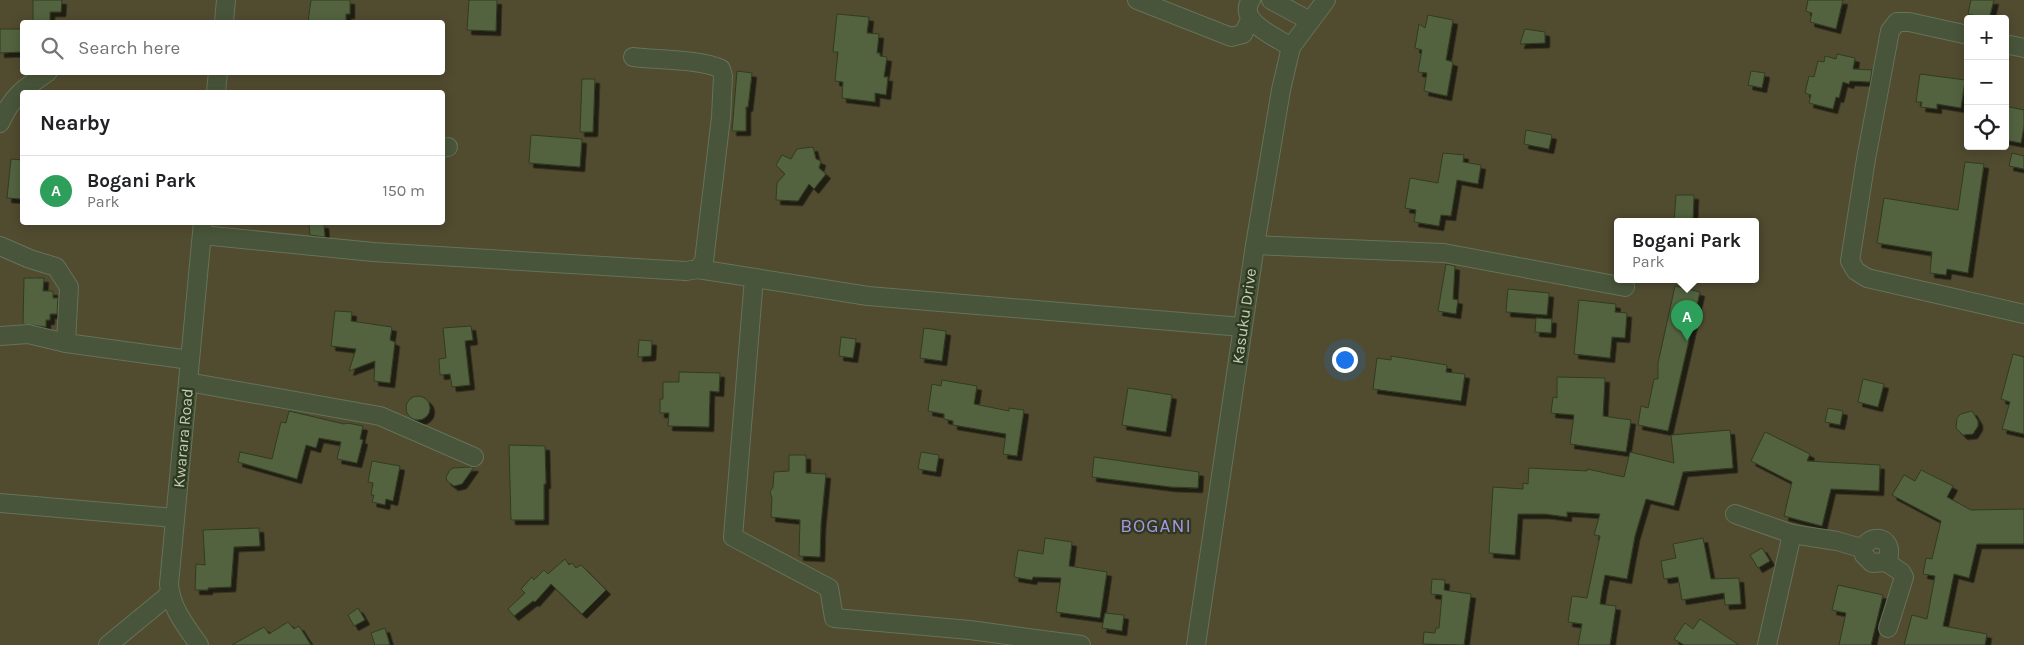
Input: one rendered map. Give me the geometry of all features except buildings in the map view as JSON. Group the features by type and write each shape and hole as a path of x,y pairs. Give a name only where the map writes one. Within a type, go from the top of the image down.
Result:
{"street":[{"path":"224,20 226,0"},
{"path":"1137,0 1231,37 1243,34 1250,20"},
{"path":"1251,0 1246,12 1250,20 1292,47"},
{"path":"1271,0 1310,21"},
{"name":"Kasuku Drive","path":"1196,645 1254,245 1281,90 1292,47 1326,0"},
{"path":"1964,34 1909,22 1897,22 1890,31 1866,159 1850,261 1856,271 1867,278 2024,314"},
{"path":"2009,45 2024,48"},
{"path":"633,58 713,65 721,69 723,76 720,127 704,261 698,269"},
{"path":"24,90 44,75"},
{"path":"216,90 218,75"},
{"path":"0,123 10,103 20,94"},
{"path":"203,229 373,252 686,272 698,269 868,296 1242,327"},
{"name":"Kwarara Road","path":"199,645 176,612 169,584 203,229"},
{"path":"1254,245 1444,253 1625,287"},
{"path":"0,246 30,259 56,267 69,287 66,343"},
{"path":"754,278 733,537 829,588 834,618 970,630 1081,645"},
{"path":"0,336 28,334 66,343 190,360"},
{"path":"188,382 380,416 474,457"},
{"path":"0,503 175,518"},
{"path":"1735,514 1792,534 1837,541 1861,548 1864,555 1872,563 1886,562 1901,572 1904,577 1888,628"},
{"path":"1767,645 1792,534"},
{"path":"108,645 170,594"}],"shaded area":[{"path":"0,0 2024,0 2024,645 0,645"}],"place":[{"name":"Bogani Park","path":"1687,341"}],"district":[{"name":"BOGANI","path":"1156,526"}]}
